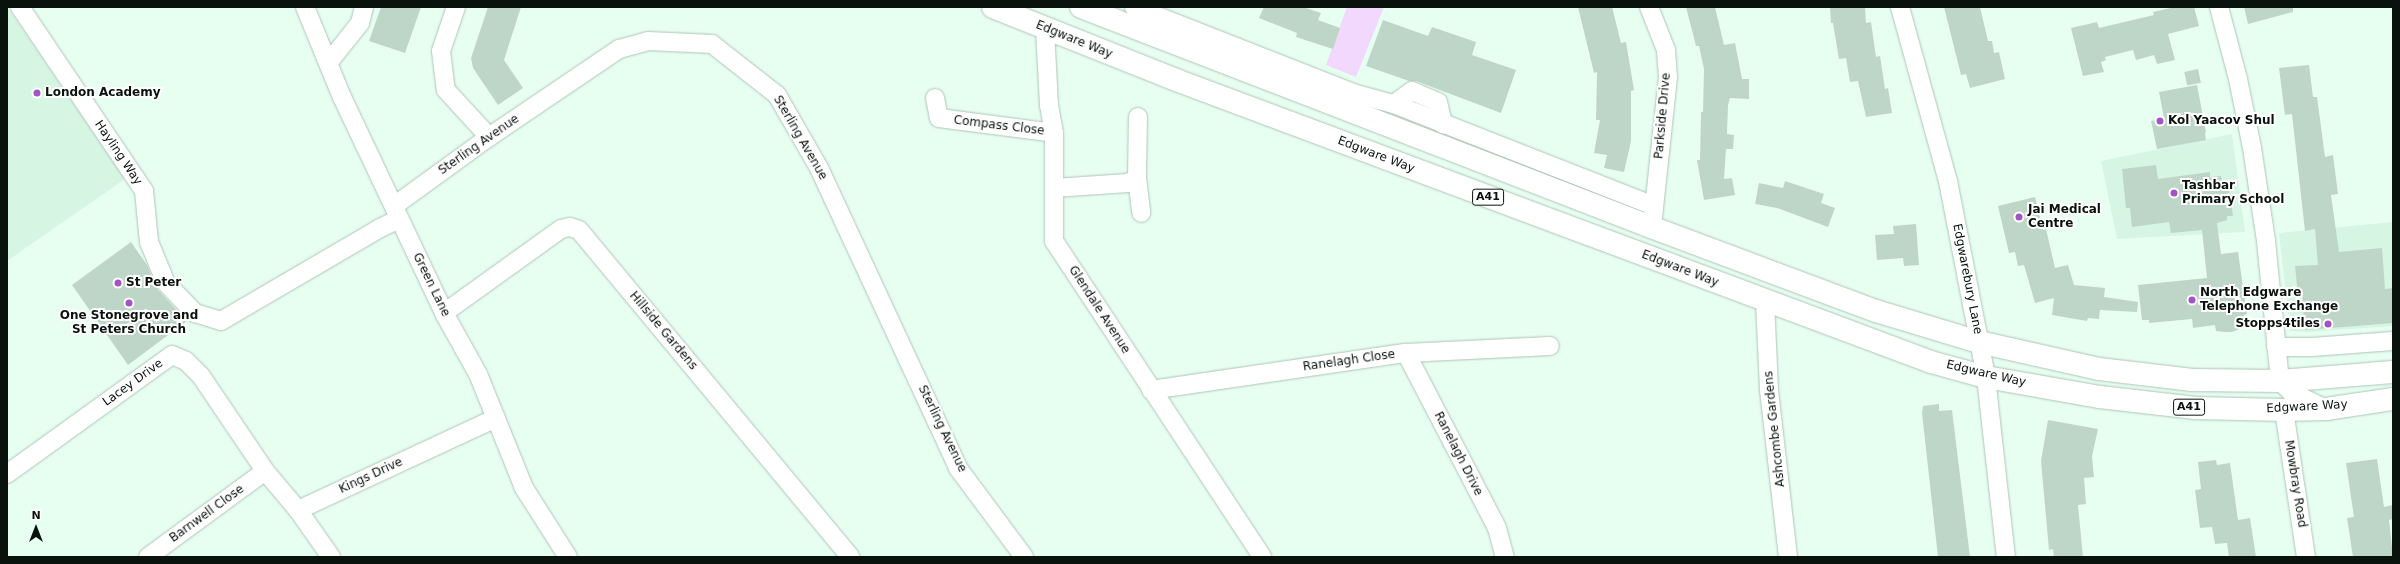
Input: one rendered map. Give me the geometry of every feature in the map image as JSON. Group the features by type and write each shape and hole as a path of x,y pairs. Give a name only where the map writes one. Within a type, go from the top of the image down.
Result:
{"highway":[{"name":"Edgware Way","path":"993,7 1176,80 1931,362 1986,376 2100,397 2187,407 2284,410 2326,409 2393,399"},
{"name":"A41","path":"1081,7 1651,227 1876,311 1979,342 2099,369 2192,380 2280,381 2393,372"}],"street":[{"name":"Hayling Way","path":"20,7 144,191 149,242 166,283 195,313 221,321 380,228 397,213"},
{"name":"Green Lane","path":"305,7 329,62 342,97 444,313 478,374 524,488 568,557"},
{"path":"329,62 360,23 364,7"},
{"path":"456,7 441,51 446,90 488,137"},
{"path":"1134,7 1356,94 1394,104 1412,92 1438,102 1443,124 1654,206"},
{"name":"Parkside Drive","path":"1649,7 1666,50 1668,77 1651,227"},
{"name":"Edgwarebury Lane","path":"1900,7 1948,181 1986,376 2006,557"},
{"path":"2219,7 2238,79 2252,148 2266,241 2280,381 2291,392 2326,409"},
{"name":"Glendale Avenue","path":"1045,28 1049,105 1054,133 1054,241 1262,557"},
{"name":"Sterling Avenue","path":"397,213 488,137 619,49 648,41 712,44 777,95 819,168 958,468 1024,557"},
{"name":"Compass Close","path":"935,98 940,118 1054,133"},
{"path":"1138,117 1137,178 1141,212"},
{"path":"1054,188 1128,183 1137,178"},
{"name":"Hillside Gardens","path":"444,313 561,229 570,227 579,230 850,557"},
{"name":"Ashcombe Gardens","path":"1765,301 1769,390 1788,557"},
{"path":"2276,347 2312,347 2393,341"},
{"name":"Ranelagh Close","path":"1151,390 1406,353 1550,346"},
{"name":"Ranelagh Drive","path":"1406,353 1497,528 1504,557"},
{"name":"Lacey Drive","path":"7,474 172,355 186,361 200,376 265,471 298,510"},
{"name":"Mowbray Road","path":"2284,410 2306,557"},
{"name":"Kings Drive","path":"298,510 496,418"},
{"name":"Barnwell Close","path":"148,557 265,471"},
{"path":"298,510 331,557"}],"shaded area":[{"name":"London Academy","path":"7,7 125,179 7,261"},
{"path":"1347,7 1384,7 1356,77 1326,65"},
{"name":"Tashbar Primary School","path":"2232,134 2245,232 2117,239 2101,161"},
{"path":"2393,222 2393,326 2308,332 2290,331 2279,233"}],"building":[{"path":"381,7 421,7 405,53 369,41"},
{"path":"488,7 521,7 504,60 523,88 498,105 473,68 471,58"},
{"path":"1264,7 1303,7 1321,13 1318,20 1340,28 1333,49 1296,37 1297,33 1259,18"},
{"path":"1578,7 1612,7 1621,43 1626,42 1634,90 1631,91 1631,141 1624,172 1604,168 1607,155 1594,153 1600,120 1596,120 1597,72 1594,73"},
{"path":"1686,7 1715,7 1724,45 1735,43 1742,79 1749,79 1749,99 1730,98 1728,105 1727,134 1734,135 1733,149 1726,149 1724,179 1732,178 1735,195 1704,200 1697,160 1700,160 1704,69 1699,46 1696,46"},
{"path":"1830,7 1865,7 1866,23 1871,22 1876,57 1880,56 1885,89 1888,88 1892,113 1866,117 1858,81 1850,82 1846,58 1839,59 1833,23 1831,23"},
{"path":"1944,7 1980,7 1988,41 1992,41 1994,53 1999,52 2005,79 1970,88 1966,74 1961,75"},
{"path":"2175,7 2194,7 2199,26 2168,34 2175,60 2157,64 2154,55 2136,60 2133,50 2105,57 2106,60 2101,62 2104,72 2083,76 2071,28 2097,22 2099,28 2154,15 2153,12"},
{"path":"2244,7 2293,7 2293,12 2248,24"},
{"path":"1383,20 1428,36 1432,27 1476,42 1472,55 1516,70 1501,113 1416,81 1409,81 1366,66"},
{"path":"2309,65 2313,97 2317,97 2325,157 2333,155 2338,194 2331,195 2339,252 2382,248 2385,289 2393,288 2393,323 2305,330 2302,294 2298,294 2295,266 2318,265 2315,229 2305,231 2292,114 2285,115 2279,68"},
{"path":"2198,69 2201,83 2187,86 2184,72"},
{"path":"2197,85 2206,132 2206,140 2157,149 2151,121 2164,118 2159,92"},
{"path":"2156,165 2158,179 2210,172 2210,177 2221,176 2222,180 2228,180 2233,216 2227,216 2227,220 2217,223 2221,254 2238,252 2247,314 2244,315 2245,327 2232,332 2224,332 2216,331 2215,325 2193,328 2192,319 2149,323 2149,320 2142,320 2138,285 2207,278 2202,230 2171,233 2169,222 2132,227 2130,208 2126,208 2122,169"},
{"path":"1785,181 1824,194 1821,203 1835,208 1828,227 1777,208 1755,204 1759,183 1783,188"},
{"path":"2035,197 2043,230 2046,229 2055,268 2068,265 2074,285 2105,288 2104,297 2138,302 2137,312 2100,310 2099,319 2088,318 2087,321 2052,315 2054,298 2035,303 2024,265 2018,266 2015,252 2009,253 1998,206"},
{"path":"1916,224 1919,265 1904,266 1903,258 1877,260 1875,235 1894,234 1893,226"},
{"name":"One Stonegrove and St Peters Church","path":"131,242 147,265 158,290 187,321 128,365 72,285"},
{"path":"1939,404 1939,411 1952,410 1970,557 1938,557 1922,413 1923,406"},
{"path":"2048,420 2098,429 2092,456 2094,477 2084,478 2086,504 2078,505 2083,557 2054,557 2053,549 2049,550 2041,461"},
{"path":"2377,459 2384,507 2393,505 2393,519 2389,520 2393,557 2353,557 2347,518 2354,517 2346,463"},
{"path":"2216,460 2217,465 2230,463 2238,520 2250,518 2256,557 2229,557 2227,543 2215,544 2212,527 2200,528 2195,490 2201,489 2198,462"}],"place":[{"name":"London Academy","path":"37,93"},
{"name":"Kol Yaacov Shul","path":"2160,121"},
{"name":"Tashbar Primary School","path":"2174,193"},
{"name":"Jai Medical Centre","path":"2019,217"},
{"name":"St Peter","path":"118,283"},
{"name":"North Edgware Telephone Exchange","path":"2192,300"},
{"name":"One Stonegrove and St Peters Church","path":"129,303"},
{"name":"Stopps4tiles","path":"2328,324"}]}
